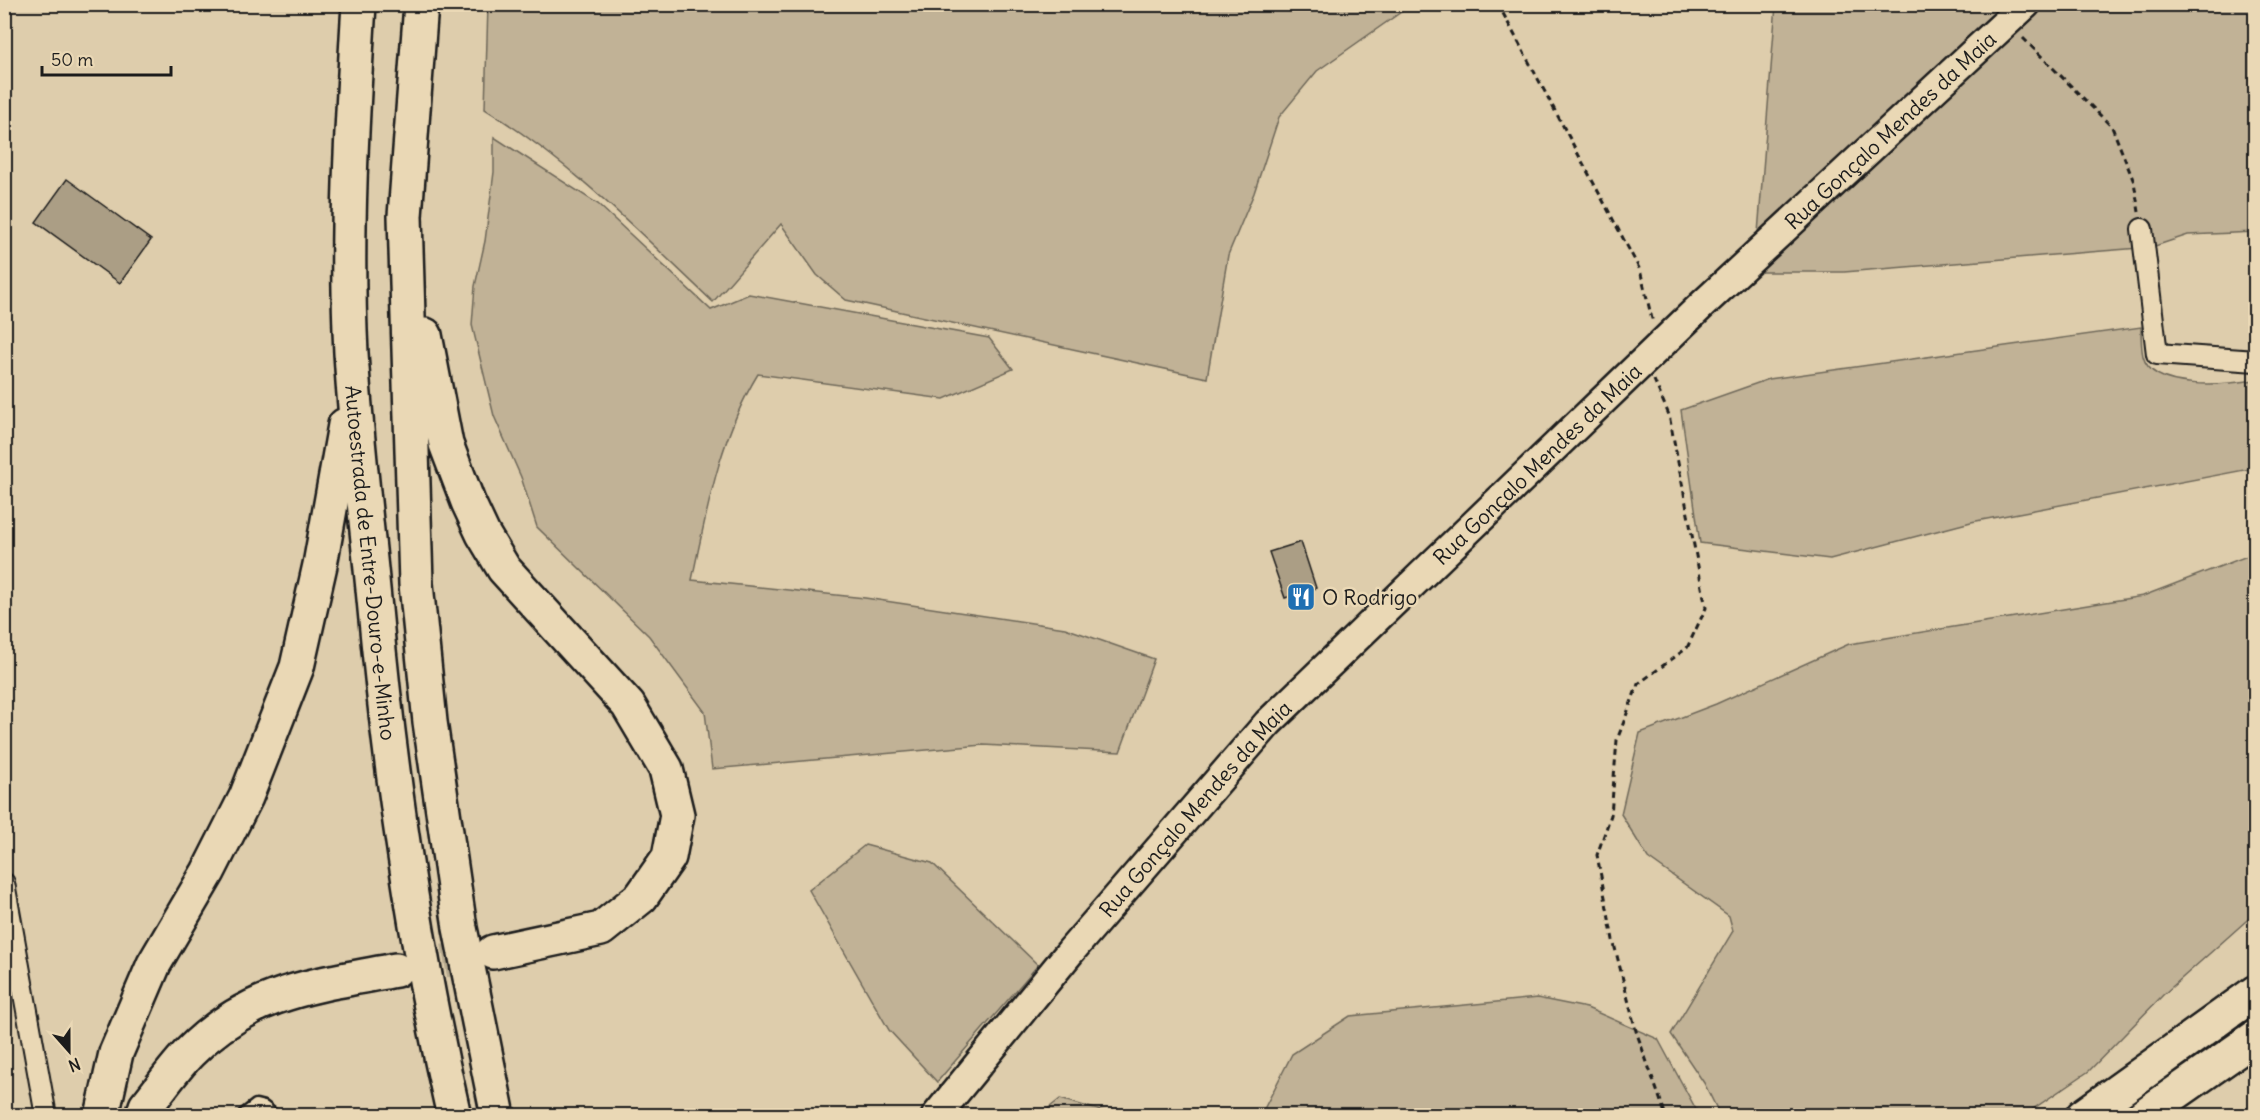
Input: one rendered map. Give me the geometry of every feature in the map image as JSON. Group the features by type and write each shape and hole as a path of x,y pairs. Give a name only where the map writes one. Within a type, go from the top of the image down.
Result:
{"highway":[{"name":"Autoestrada de Entre-Douro-e-Minho","path":"359,4 351,170 351,351 379,652 399,816 417,930 454,1116"},
{"name":"Autoestrada de Entre-Douro-e-Minho","path":"421,4 405,216 412,503 422,654 460,928 498,1116"},
{"path":"405,216 438,409 446,444 468,502 504,570 628,705 666,769 677,815 669,857 641,897 600,929 493,952"},
{"path":"102,1116 116,1053 154,964 208,872 246,797 297,667 320,565 344,438 351,351"},
{"path":"143,1116 146,1106 190,1052 240,1011 294,989 396,970"},
{"path":"2083,1116 2256,992"},
{"path":"2143,1116 2256,1037"}],"street":[{"name":"Rua Gonçalo Mendes da Maia","path":"936,1116 1070,952 1268,723 1652,353 2016,13"},
{"path":"2142,229 2157,354 2256,361"},
{"path":"4,883 46,1116"}],"lane":[{"path":"242,1116 256,1105 264,1107 275,1116"}],"path":[{"path":"1498,4 1640,270 1652,353 1669,415 1706,608 1687,648 1638,684 1617,740 1611,815 1597,855 1612,940 1630,1008 1666,1116"},
{"path":"2016,13 2112,127 2134,182 2142,229"}],"shaded area":[{"path":"488,4 1411,5 1317,71 1279,117 1254,193 1228,255 1207,378 846,300 817,275 781,224 713,302 576,175 516,129 485,109"},
{"path":"1776,5 2010,5 1758,233"},
{"path":"2041,5 2255,5 2255,232 2188,235 2152,247 1844,272 1760,272"},
{"path":"494,137 598,204 711,310 749,294 989,338 1013,369 944,399 758,374 724,448 709,500 692,580 865,598 1065,628 1154,659 1120,752 983,745 712,769 705,712 649,636 537,527 521,477 494,416 472,325 475,286 485,241 494,172"},
{"path":"2141,327 2143,356 2149,368 2160,376 2175,381 2210,384 2255,380 2255,468 1971,522 1830,559 1700,543 1681,410 1769,379"},
{"path":"2255,553 2255,913 2163,995 2089,1071 2024,1115 1720,1115 1704,1083 1671,1034 1733,931 1729,916 1648,858 1621,814 1640,733 1716,704 1849,644 2143,596"},
{"path":"865,845 932,863 1038,965 937,1082 889,1030 809,890"},
{"path":"1537,998 1587,1008 1658,1039 1699,1115 1261,1115 1292,1054 1350,1016"},
{"path":"1060,1099 1116,1115 1040,1115"}],"building":[{"path":"67,179 151,240 120,283 36,222"},
{"path":"1301,542 1316,588 1285,598 1269,552"}],"tunnel":[{"path":"396,970 493,952"}],"place":[{"name":"O Rodrigo","path":"1301,597"}]}
